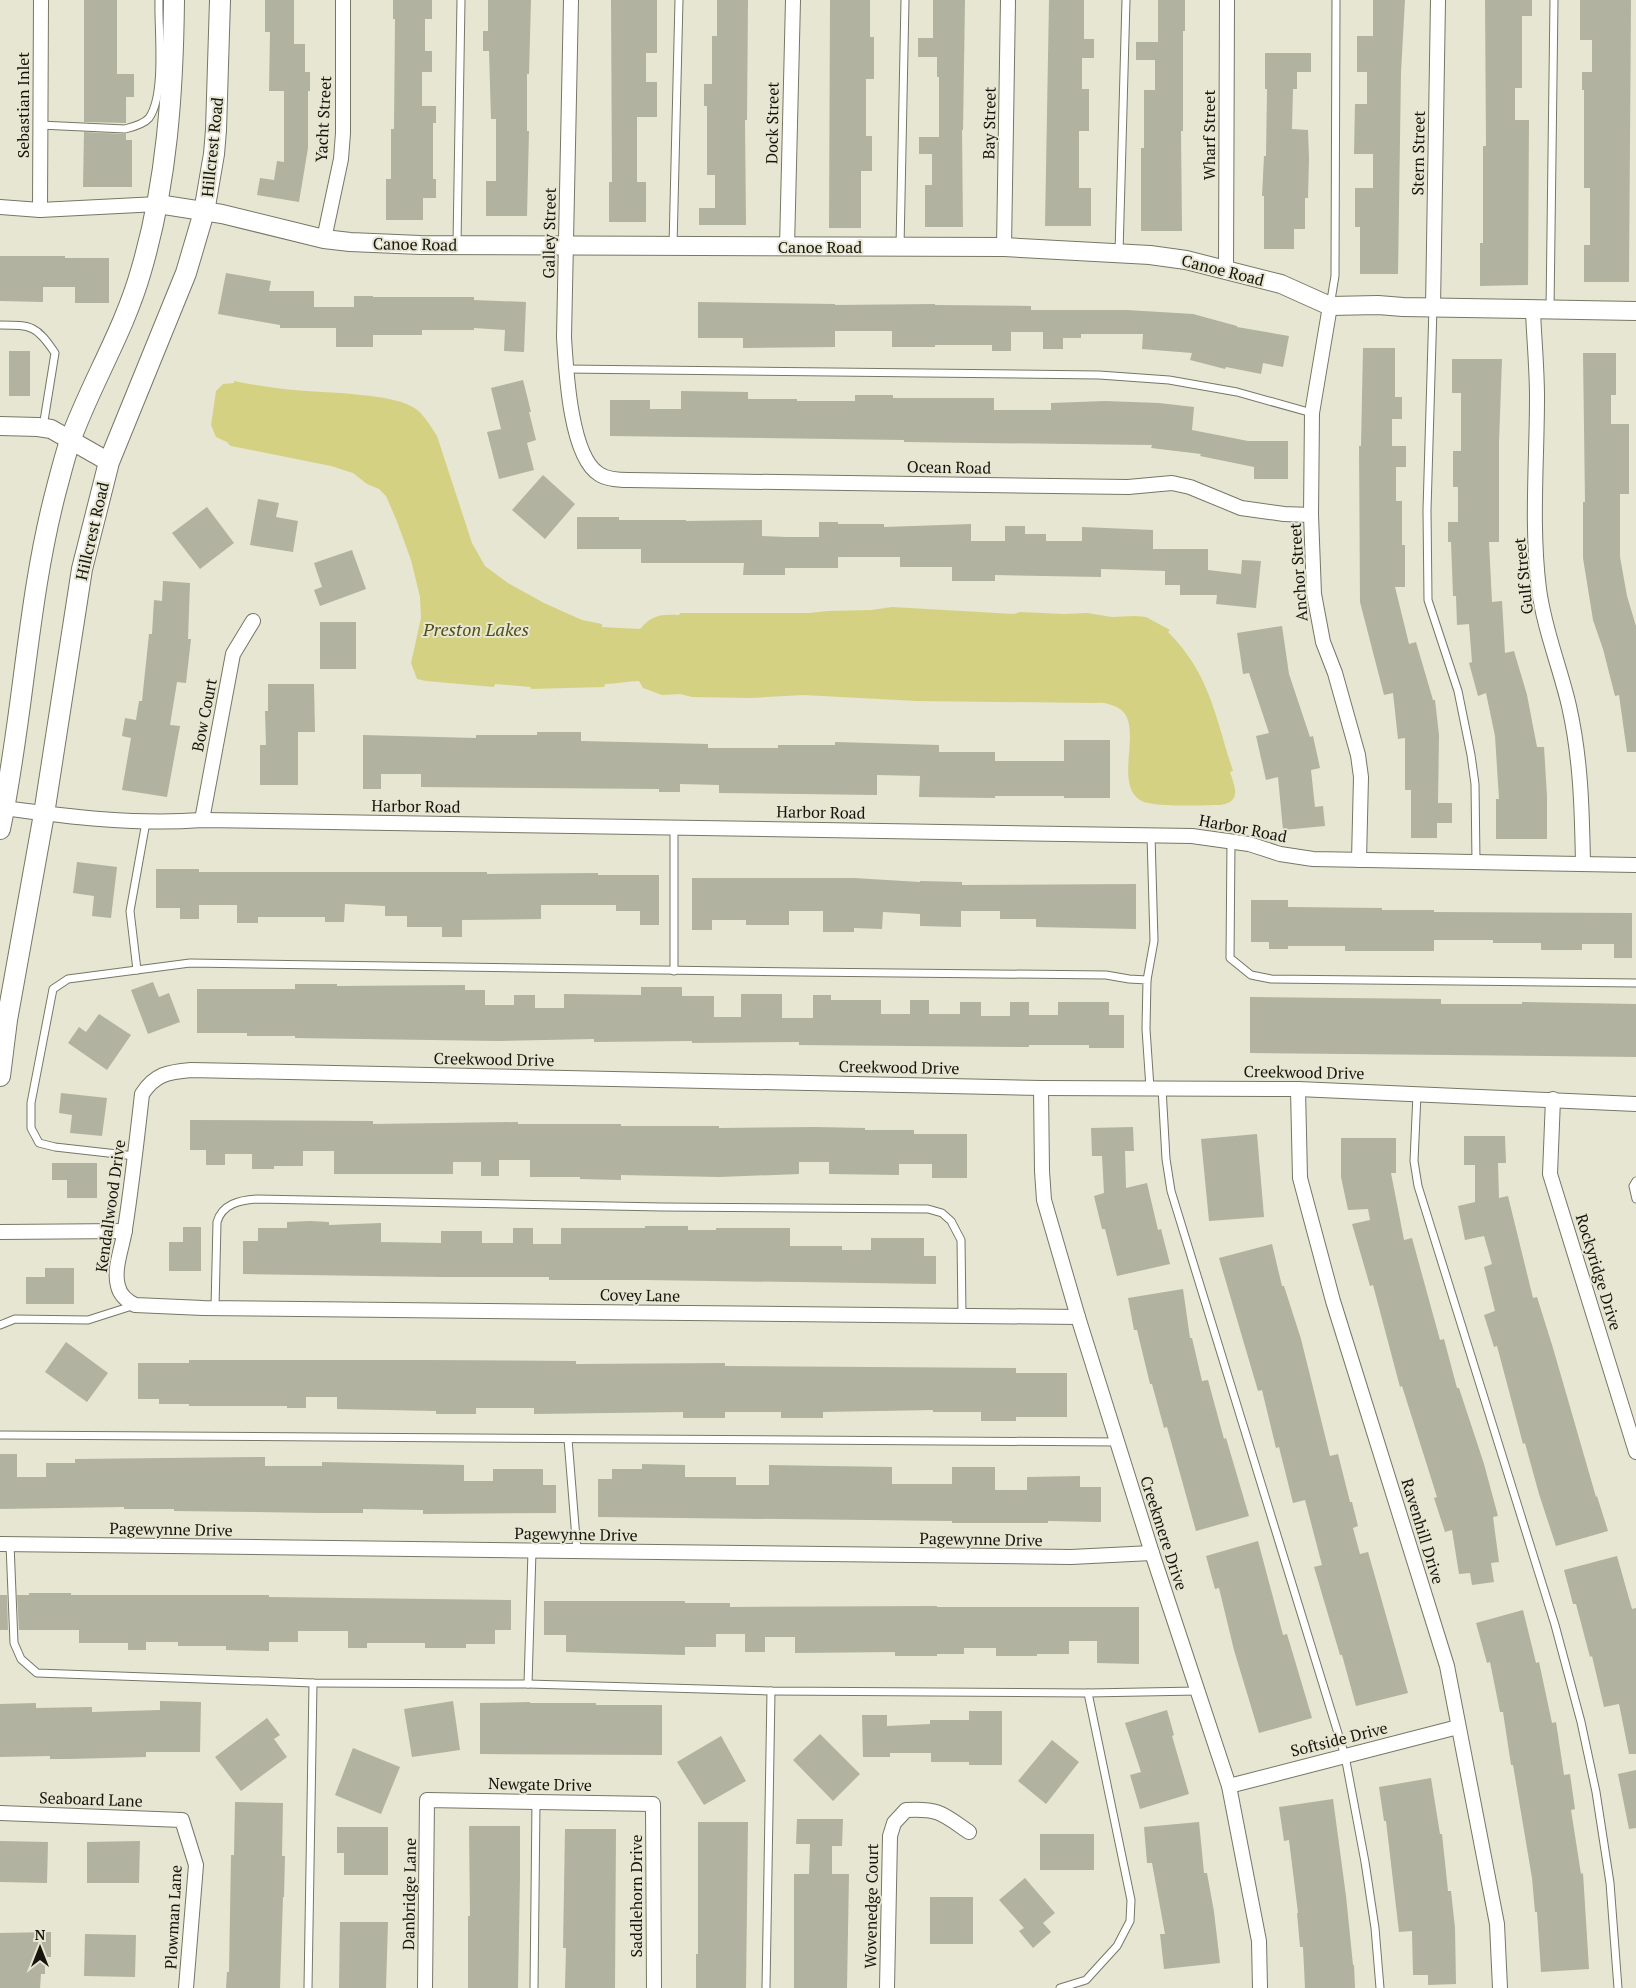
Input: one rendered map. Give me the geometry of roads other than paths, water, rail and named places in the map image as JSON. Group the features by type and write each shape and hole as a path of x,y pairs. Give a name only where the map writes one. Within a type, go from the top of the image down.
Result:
{"main road":[{"path":"0,829 45,533 70,441 123,323 141,272 158,204 172,89 174,0"},
{"name":"Hillcrest Road","path":"0,1076 4,1020 44,814 82,569 109,462 186,273 204,212 216,130 220,0"}],"street":[{"name":"Sebastian Inlet","path":"40,210 41,0"},
{"name":"Yacht Street","path":"324,239 341,159 343,134 343,0"},
{"name":"Galley Street","path":"571,0 564,337 566,369 575,428 587,464"},
{"name":"Dock Street","path":"787,247 793,0"},
{"name":"Bay Street","path":"1004,247 1008,0"},
{"name":"Wharf Street","path":"1226,270 1227,0"},
{"name":"Stern Street","path":"1433,307 1438,0"},
{"name":"Canoe Road","path":"0,207 40,210 158,204 222,214 324,239 350,242 567,246 1004,247 1119,253 1186,260 1226,270 1281,284 1330,306 1378,305 1636,311"},
{"name":"Anchor Street","path":"1330,306 1312,414 1311,515 1314,594 1323,642 1335,673 1358,755 1361,777 1359,860"},
{"name":"Gulf Street","path":"1542,310 1537,395 1535,498 1539,590 1576,739 1581,774 1583,864"},
{"path":"0,426 51,429 109,462"},
{"name":"Ocean Road","path":"587,464 600,475 629,480 1128,487 1172,483 1190,487 1242,508 1284,514 1311,515"},
{"name":"Bow Court","path":"202,820 233,654 253,621"},
{"name":"Harbor Road","path":"4,808 44,814 146,822 202,820 1192,836 1249,844 1280,854 1313,859 1636,865"},
{"name":"Creekwood Drive","path":"162,1076 170,1072 191,1070 1040,1088 1298,1089 1636,1104"},
{"name":"Kendallwood Drive","path":"135,1305 122,1294 118,1285 117,1273 125,1231 142,1094 148,1085 162,1076"},
{"name":"Creekmere Drive","path":"1040,1088 1044,1200 1078,1317 1152,1553 1229,1786 1259,1941 1260,1988"},
{"name":"Ravenhill Drive","path":"1298,1089 1300,1178 1333,1301 1447,1666 1497,1924 1500,1988"},
{"name":"Rockyridge Drive","path":"1553,1099 1550,1174 1636,1452"},
{"path":"0,1232 125,1231"},
{"path":"135,1305 209,1308"},
{"name":"Covey Lane","path":"209,1308 1078,1317"},
{"name":"Pagewynne Drive","path":"5,1544 1071,1557 1152,1553"},
{"name":"Softside Drive","path":"1229,1786 1458,1727"},
{"name":"Newgate Drive","path":"427,1800 653,1804"},
{"name":"Danbridge Lane","path":"425,1988 427,1800"},
{"name":"Saddlehorn Drive","path":"653,1804 654,1988"},
{"name":"Wovenedge Court","path":"887,1988 890,1836 894,1822 906,1810 923,1809 941,1812 969,1832"},
{"name":"Seaboard Lane","path":"0,1813 182,1820"},
{"name":"Plowman Lane","path":"182,1820 196,1865 186,1988"}],"lane":[{"path":"40,125 126,129 135,127 148,119 156,104 160,68 159,0"},
{"path":"457,245 461,0"},
{"path":"673,246 679,0"},
{"path":"900,247 905,0"},
{"path":"1119,253 1126,0"},
{"path":"1330,306 1335,276 1336,0"},
{"path":"1542,310 1554,0"},
{"path":"1433,307 1427,510 1428,600 1458,691 1471,755 1475,784 1476,862"},
{"path":"0,325 26,325 44,336 55,354 43,428"},
{"path":"566,369 1099,375 1169,380 1237,392 1312,414"},
{"path":"137,970 130,911 146,822"},
{"path":"674,828 674,971"},
{"path":"1151,835 1154,941 1147,980 1146,1029 1171,1191 1346,1756 1365,1862 1380,1988"},
{"path":"1231,842 1230,958 1251,975 1271,979 1636,983"},
{"path":"135,1156 55,1147 39,1143 31,1128 31,1103 53,989 68,979 190,963 674,971 1106,975 1147,980"},
{"path":"1417,1093 1414,1161 1418,1186 1555,1625 1581,1722 1596,1792 1610,1883 1618,1988"},
{"path":"1636,1181 1632,1186 1636,1199"},
{"path":"209,1308 219,1214 224,1208 236,1203 257,1199 928,1209 942,1212 951,1221 961,1240 962,1316"},
{"path":"0,1325 15,1319 88,1320 135,1305"},
{"path":"0,1435 1117,1442"},
{"path":"568,1439 577,1551"},
{"path":"5,1544 14,1643 21,1659 37,1672 313,1683 528,1684 771,1690 1088,1693 1198,1691"},
{"path":"528,1684 532,1551"},
{"path":"308,1988 313,1683"},
{"path":"766,1988 771,1690"},
{"path":"1060,1988 1086,1980 1117,1946 1130,1921 1131,1900 1088,1693"},
{"path":"534,1988 536,1802"}],"water":[{"name":"Preston Lakes","path":"234,381 286,389 376,397 406,404 416,409 425,418 437,436 472,543 485,566 508,583 544,603 582,620 602,624 602,627 640,629 649,620 658,616 679,615 680,613 809,613 892,607 1014,614 1020,612 1087,613 1112,617 1146,617 1170,630 1168,632 1182,648 1202,680 1216,714 1233,771 1230,772 1235,788 1234,797 1232,801 1220,805 1191,806 1146,803 1140,800 1132,791 1129,779 1129,723 1124,713 1114,706 1105,703 917,701 803,695 751,698 692,697 680,694 662,695 643,688 639,681 605,684 604,687 531,689 530,687 495,684 494,687 417,679 411,663 421,618 420,597 411,560 386,496 379,489 367,484 353,473 331,466 231,446 227,443 229,443 216,437 211,425 216,391 223,384 234,383"}]}
